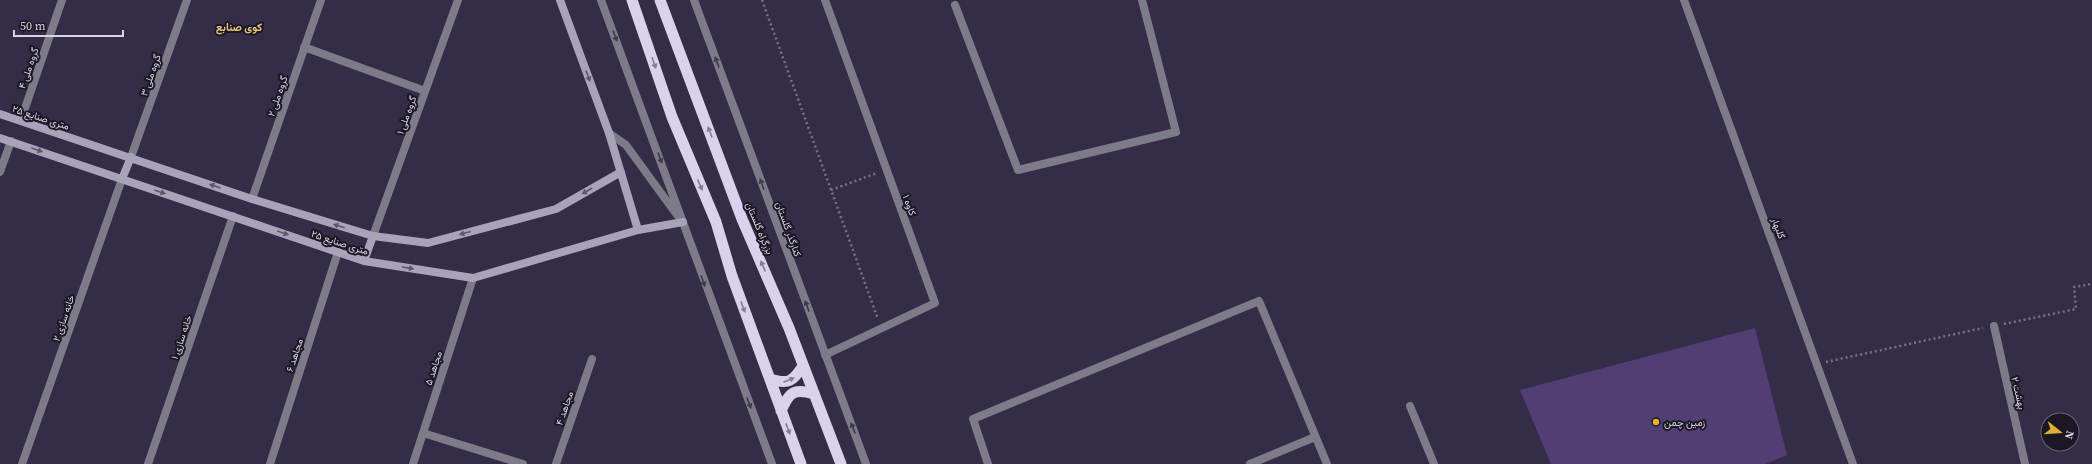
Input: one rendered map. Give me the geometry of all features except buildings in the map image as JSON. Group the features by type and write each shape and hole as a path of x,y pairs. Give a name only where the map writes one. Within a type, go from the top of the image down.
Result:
{"highway":[{"path":"632,0 672,117 716,222 732,276 801,464"},
{"name":"بزرگراه گلستان","path":"660,0 742,219 789,328 841,464"},
{"path":"770,379 781,383 790,381 803,366"},
{"path":"781,411 787,397 793,393 802,391 814,394"}],"main road":[{"path":"560,0 609,133 638,230"},
{"name":"۲۵ متری صنایع","path":"0,114 252,199 373,236 428,243 556,209 621,172"},
{"name":"۲۵ متری صنایع","path":"0,138 364,261 473,278 638,230 682,222"},
{"path":"122,179 131,157"},
{"path":"364,261 373,236"}],"street":[{"name":"گروه ملی ۴","path":"20,120 62,0"},
{"name":"گروه ملی ۳","path":"131,157 187,0"},
{"name":"گروه ملی ۲","path":"252,199 321,0"},
{"name":"گروه ملی ۱","path":"373,236 458,0"},
{"path":"601,0 772,464"},
{"name":"کنارگذر گلستان","path":"694,0 866,464"},
{"name":"کاوه ۱","path":"825,0 935,303 825,355"},
{"path":"955,5 1018,170 1176,132 1142,0"},
{"name":"گلبهار","path":"1684,0 1818,364 1853,464"},
{"path":"304,47 425,91"},
{"path":"609,133 626,145 682,222"},
{"path":"0,172 11,141"},
{"name":"خانه سازی ۲","path":"22,464 122,179"},
{"name":"خانه سازی ۱","path":"148,464 233,216"},
{"name":"۶ مجاهد","path":"270,464 338,252"},
{"name":"۵ مجاهد","path":"412,464 473,278"},
{"path":"988,464 973,419 1259,302 1327,464"},
{"name":"بهشت ۲","path":"1994,326 2025,464"},
{"name":"مجاهد ۴","path":"556,464 592,359"},
{"path":"1410,406 1434,464"},
{"path":"422,433 523,464"},
{"path":"1250,464 1315,437"}],"path":[{"path":"762,0 881,328"},
{"path":"831,190 886,169"},
{"path":"1818,364 2076,309 2074,287 2092,284"}],"shaded area":[{"name":"زمین چمن","path":"1755,328 1787,455 1765,464 1551,464 1520,390"}],"place":[{"name":"زمین چمن","path":"1656,422"}],"district":[{"name":"کوی صنابع","path":"239,27"}]}
